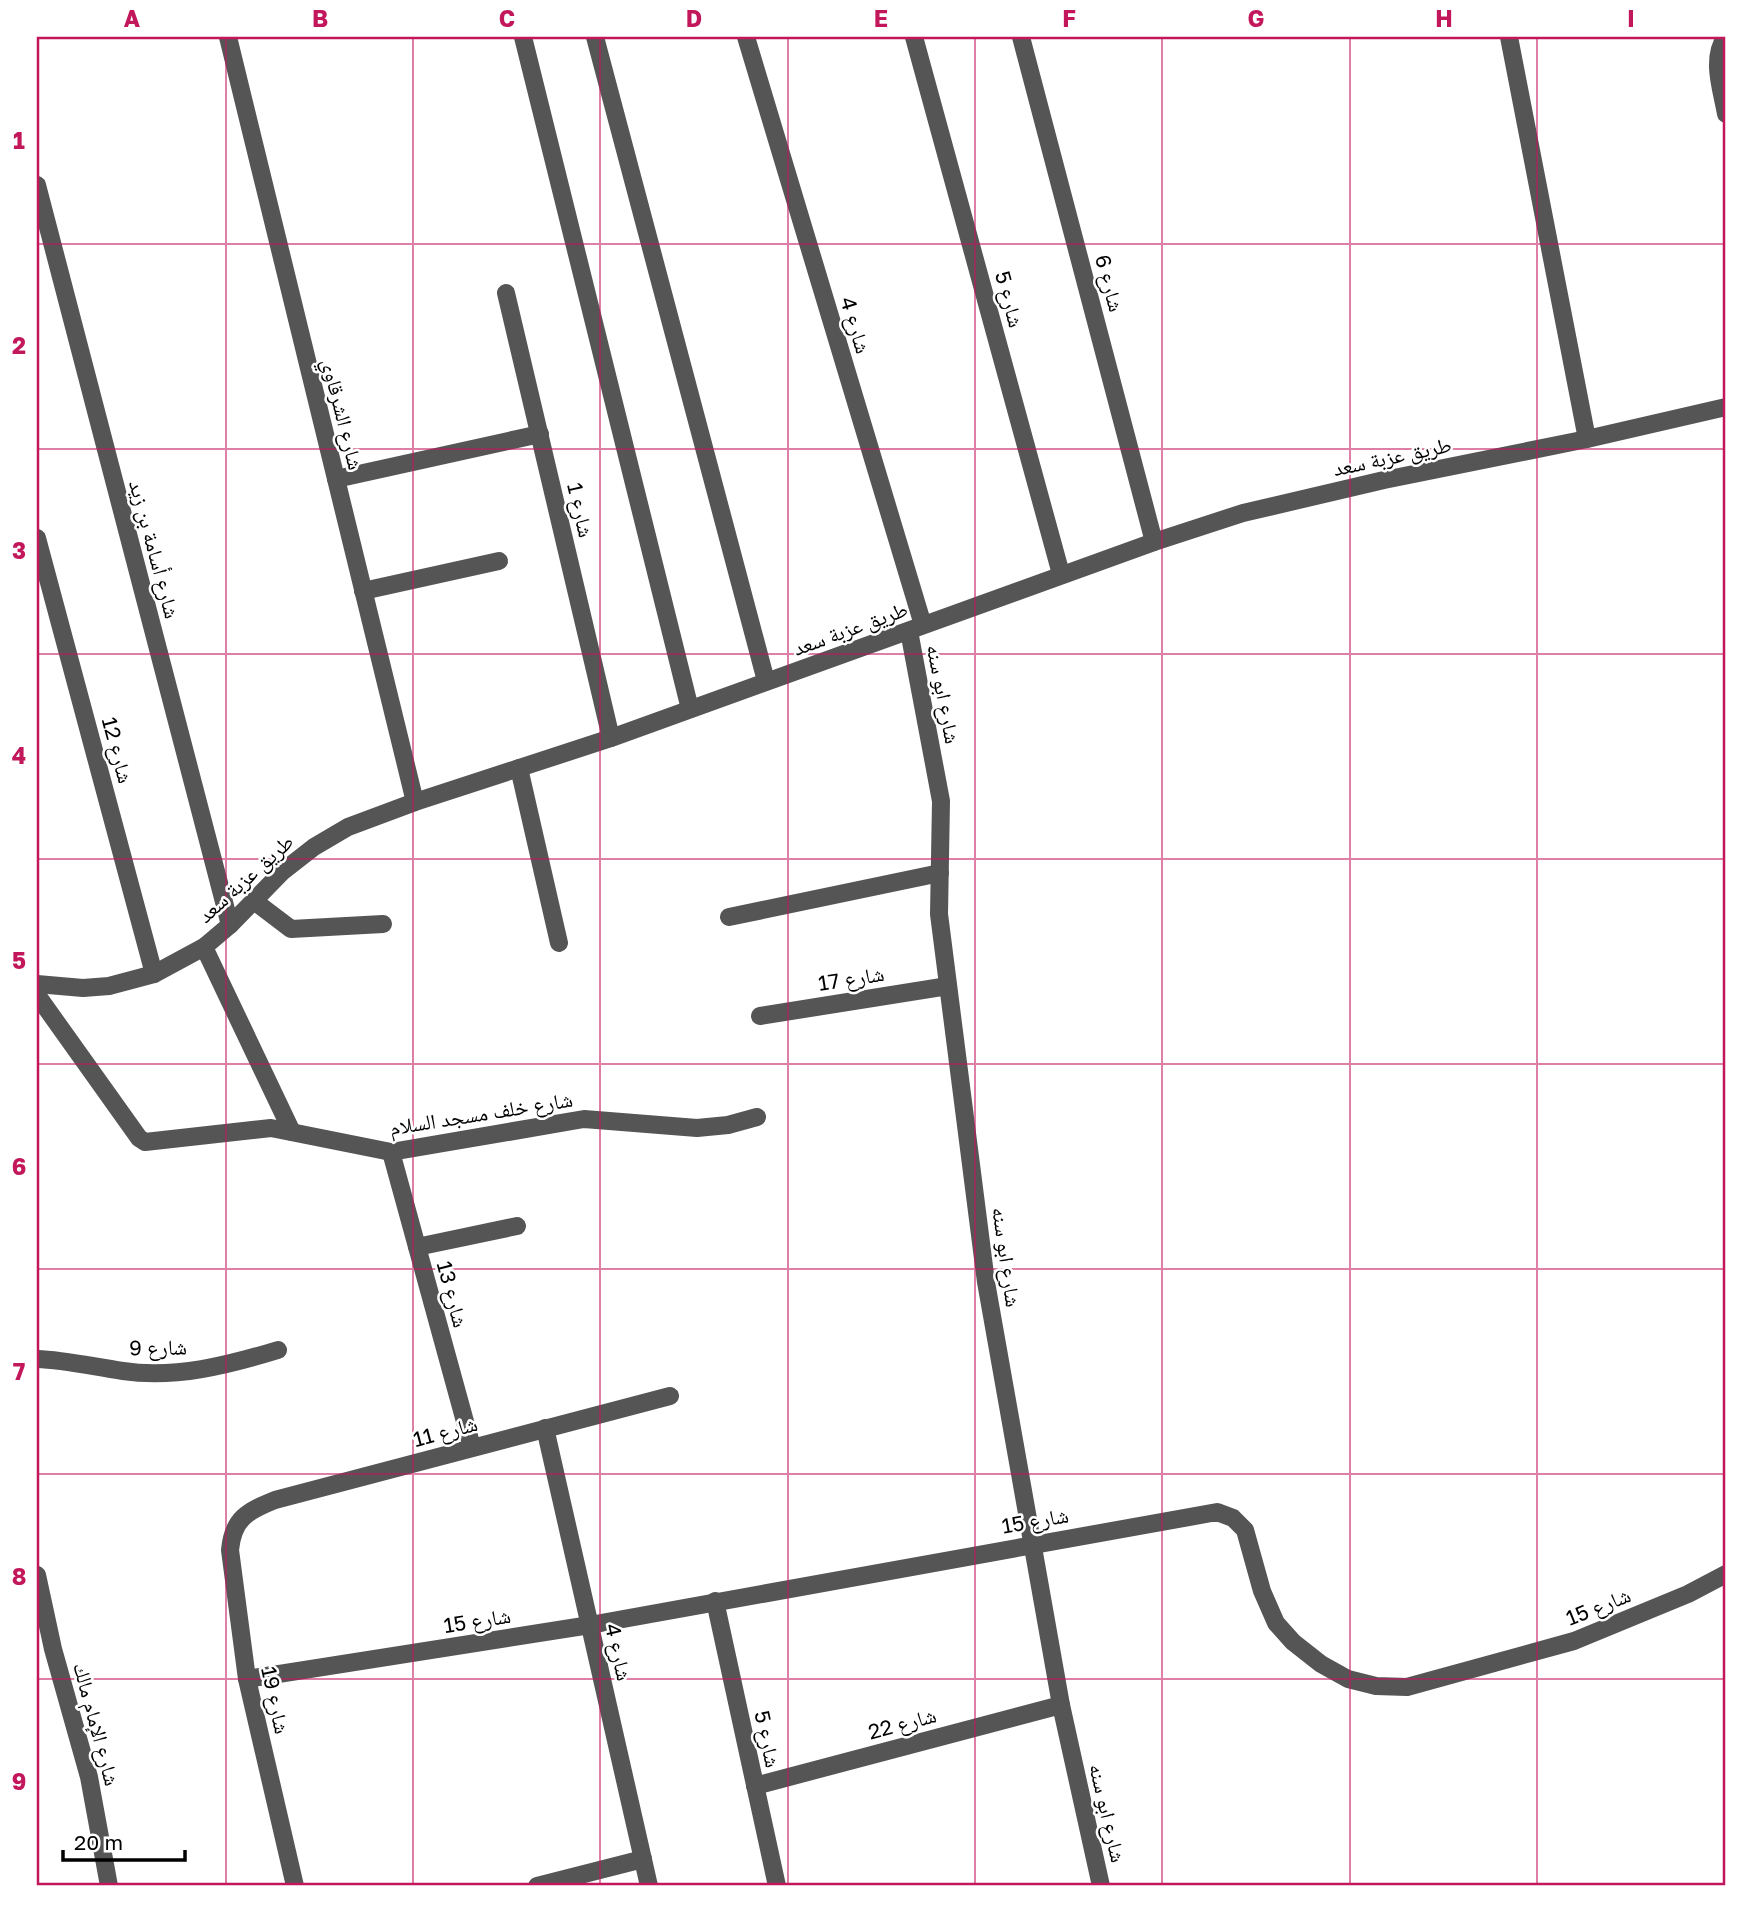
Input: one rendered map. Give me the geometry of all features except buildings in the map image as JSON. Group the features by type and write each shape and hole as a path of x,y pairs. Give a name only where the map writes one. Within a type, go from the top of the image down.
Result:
{"street":[{"name":"شارع الشرقاوي","path":"228,37 415,802"},
{"path":"523,37 690,709"},
{"path":"595,37 766,681"},
{"name":"شارع 4","path":"746,37 916,628"},
{"name":"شارع 5","path":"914,37 1061,574"},
{"name":"شارع 6","path":"1021,37 1154,542"},
{"path":"1509,37 1587,439"},
{"path":"1726,37 1718,50 1719,76 1726,114"},
{"name":"شارع أسامة بن زيد","path":"37,185 230,925"},
{"name":"شارع 1","path":"506,293 611,738"},
{"name":"طريق عزبة سعد","path":"37,984 83,988 109,986 154,974 204,947 230,925 282,872 314,847 348,827 415,802 611,738 1154,542 1243,513 1726,407"},
{"path":"336,480 540,434"},
{"name":"شارع 12","path":"37,538 154,974"},
{"path":"363,591 499,561"},
{"name":"شارع ابو سنه","path":"916,628 941,801 939,914 986,1282 1061,1705 1100,1886"},
{"path":"519,768 558,943"},
{"path":"729,917 940,873"},
{"path":"254,901 291,929 383,924"},
{"path":"204,947 292,1132"},
{"name":"شارع 17","path":"760,1016 948,986"},
{"name":"شارع خلف مسجد السلام","path":"37,995 139,1138 145,1142 261,1128 391,1152 584,1119 697,1128 728,1125 757,1116"},
{"name":"شارع 13","path":"391,1152 472,1447"},
{"path":"417,1248 517,1226"},
{"name":"شارع 9","path":"37,1359 63,1360 124,1372 161,1372 225,1365 278,1350"},
{"name":"شارع 11","path":"237,1522 253,1509 275,1500 670,1395"},
{"name":"شارع 4","path":"545,1428 649,1886"},
{"name":"شارع 15","path":"247,1679 590,1625 1217,1512 1233,1518 1244,1530 1262,1591 1276,1623 1293,1642 1321,1664 1348,1679 1376,1686 1407,1687 1574,1641 1688,1594 1726,1574"},
{"name":"شارع 19","path":"237,1522 231,1535 230,1550 247,1679 295,1886"},
{"name":"شارع الإمام مالك","path":"37,1575 53,1649 89,1777 108,1886"},
{"name":"شارع 5","path":"715,1601 777,1886"},
{"name":"شارع 22","path":"755,1786 1061,1705"},
{"path":"537,1886 643,1859"}]}
